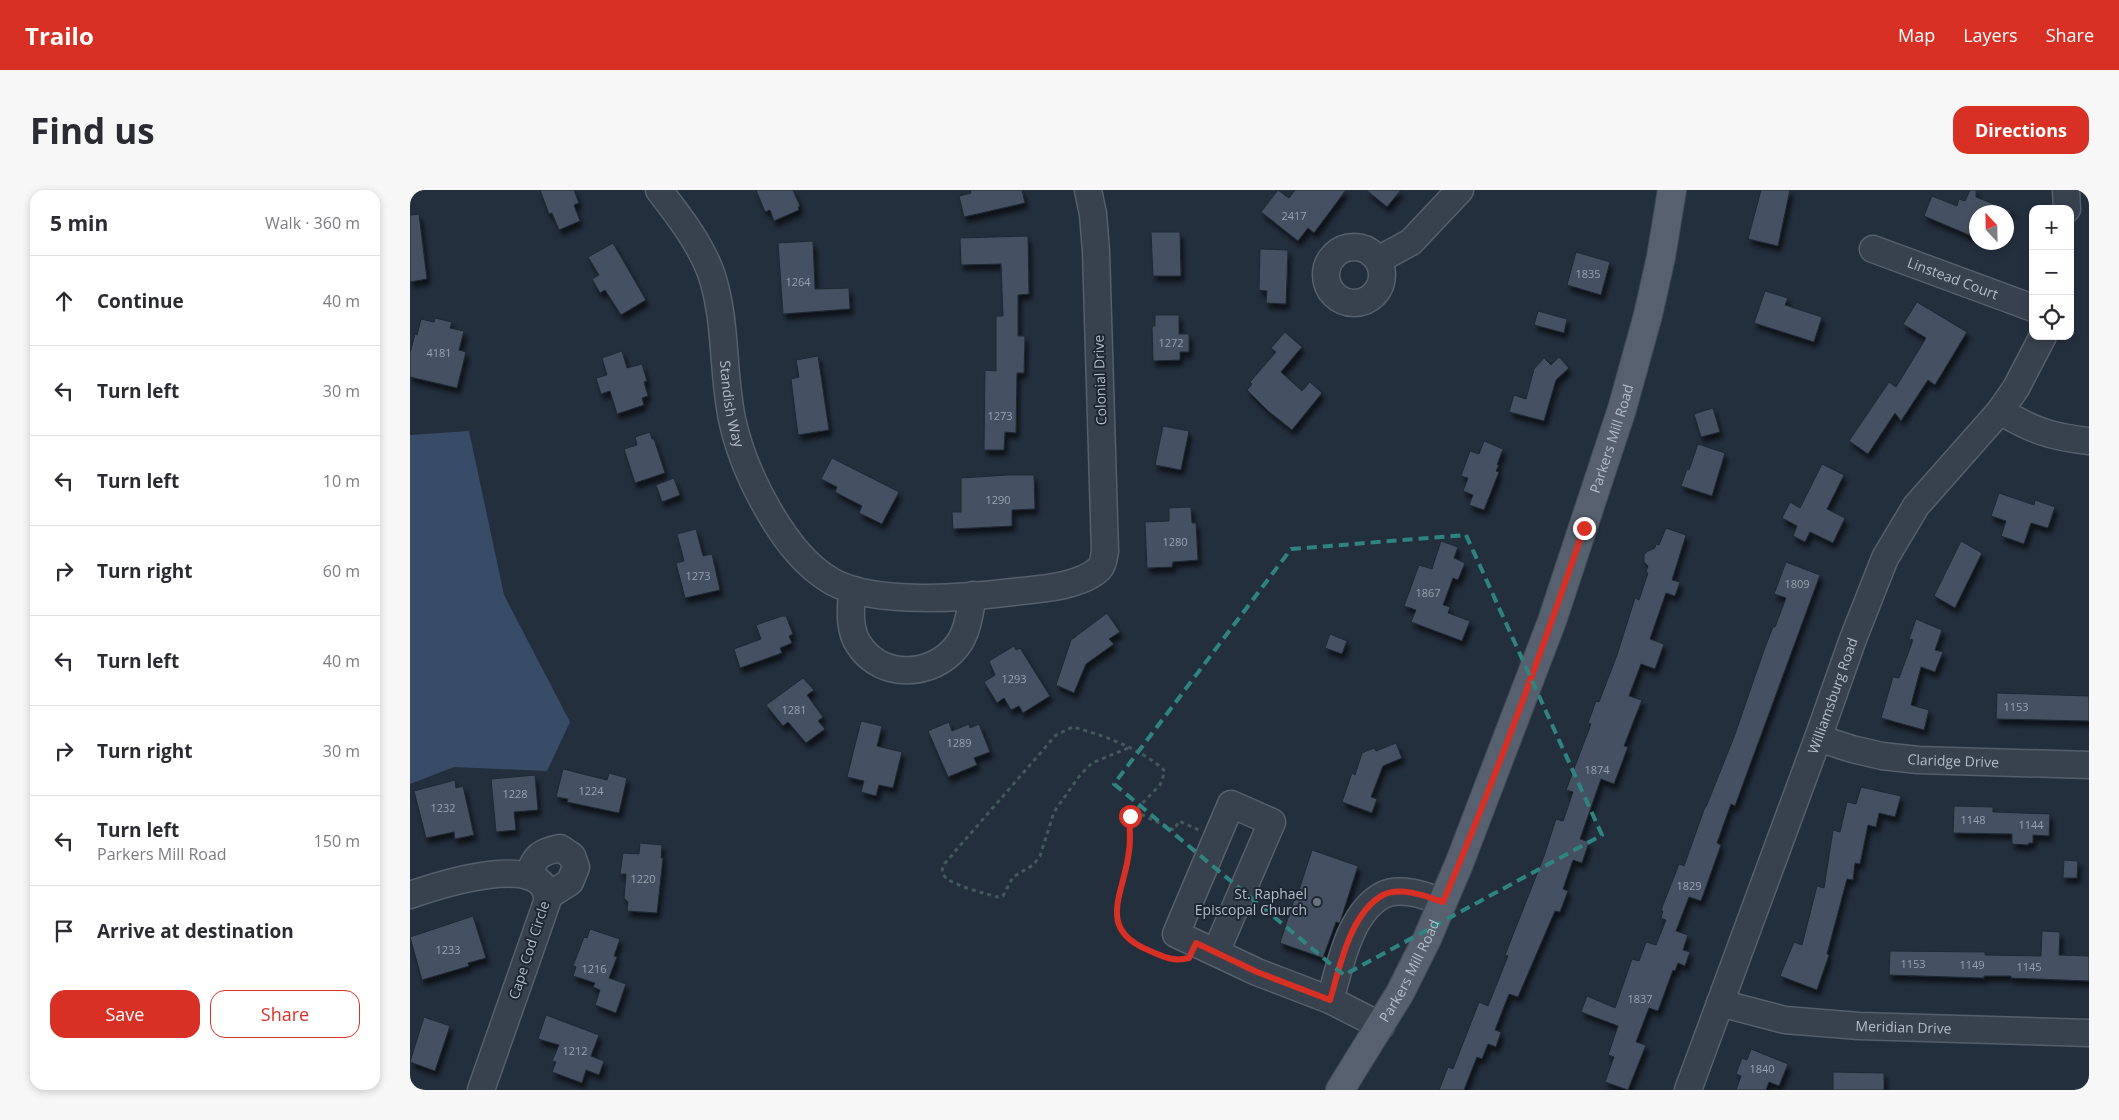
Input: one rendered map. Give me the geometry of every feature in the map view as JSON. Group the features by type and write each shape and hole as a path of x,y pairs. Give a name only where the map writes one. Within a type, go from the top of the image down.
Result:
{"main road":[{"name":"Parkers Mill Road","path":"1340,1090 1400,993 1443,902 1549,630 1622,409 1648,315 1661,257 1672,190"}],"street":[{"name":"Standish Way","path":"659,190 678,215 702,253 710,271 720,310 727,390 732,419 738,442 757,491 782,533 799,554 817,571 834,582 852,590 883,595 922,597 973,595 1046,588 1079,581 1099,569"},
{"name":"Colonial Drive","path":"1088,190 1093,214 1096,251 1105,551 1099,569"},
{"path":"1378,260 1412,242 1460,190"},
{"path":"2066,190 2067,205"},
{"name":"Linstead Court","path":"1874,249 2029,307"},
{"name":"Williamsburg Road","path":"1688,1090 1870,593 1885,558 1900,530 1936,481 1980,436 2000,411 2016,388 2041,340"},
{"path":"2000,411 2029,428 2060,438 2089,441"},
{"path":"852,590 850,615 859,645 867,655 880,664 891,670 907,672 925,668 939,662 958,646 966,629 973,595"},
{"name":"Claridge Drive","path":"1818,738 1882,756 1918,760 2089,766"},
{"path":"1206,948 1272,822 1232,804 1176,934 1257,972 1330,1000 1381,1026"},
{"path":"410,895 485,875 519,873 528,876 533,862 544,851 560,848 572,856 576,867 570,882 548,896"},
{"name":"Cape Cod Circle","path":"481,1090 547,902 548,896 544,887 528,876"},
{"path":"1330,1000 1349,939 1366,908 1384,895 1404,892 1424,895 1443,902"},
{"name":"Meridian Drive","path":"1720,1003 1785,1020 1859,1026 2089,1033"}],"path":[{"path":"1128,748 1092,763 1080,775 1054,812 1040,856 1033,865 1013,877 1003,896 997,897 950,882 943,876 942,871 945,863 1056,735 1073,727 1101,735 1154,760 1166,771 1160,785 1130,816 1130,850 1121,886 1116,921 1123,933 1135,945 1177,961 1189,958 1206,948"},
{"path":"1134,811 1174,830 1179,821 1200,830"}],"highlighted area":[{"path":"1466,535 1602,835 1344,975 1114,784 1291,549"}],"water":[{"path":"469,431 504,595 570,722 547,771 454,767 410,784 410,435"}],"building":[{"path":"540,190 574,190 579,203 574,205 580,221 559,230 552,213 549,214"},
{"path":"756,190 793,190 800,206 798,207 799,210 774,221 770,210 765,212"},
{"path":"970,190 1022,190 1025,203 964,217 959,196 971,193"},
{"path":"1278,190 1289,198 1295,190 1346,190 1314,233 1308,228 1298,241 1261,212"},
{"path":"1366,190 1401,190 1387,207"},
{"path":"1761,190 1790,190 1778,246 1748,239"},
{"path":"1970,190 1976,190 1976,197 1996,205 1969,205 1969,235 1924,216 1932,196 1957,206 1959,199 1965,201"},
{"path":"419,214 427,279 410,282 410,215"},
{"path":"1151,232 1180,232 1181,276 1153,276"},
{"path":"1028,236 1029,294 1018,295 1018,336 1025,336 1024,373 1017,373 1016,433 1005,432 1004,450 984,450 985,370 996,371 996,316 1003,316 1001,264 961,265 960,238"},
{"path":"813,241 815,289 849,288 850,309 783,314 778,243"},
{"path":"613,243 646,300 621,315 605,290 600,293 592,279 599,275 588,257"},
{"path":"1260,249 1288,250 1286,304 1266,303 1267,291 1259,290"},
{"path":"1576,252 1610,262 1601,295 1567,285"},
{"path":"1765,291 1788,298 1785,305 1822,317 1814,342 1754,323"},
{"path":"1917,302 1967,332 1935,385 1928,380 1901,421 1895,413 1868,454 1849,441 1889,382 1896,387 1926,338 1903,324"},
{"path":"1538,311 1567,319 1564,333 1534,325"},
{"path":"1155,315 1179,315 1179,334 1189,334 1189,352 1180,352 1180,360 1153,361 1152,326 1155,326"},
{"path":"435,318 452,322 450,328 464,331 459,350 466,352 457,388 410,377 410,353 421,319 434,322"},
{"path":"1285,332 1302,347 1281,372 1302,391 1310,382 1322,393 1292,430 1268,411 1247,390 1252,384 1250,382 1276,352 1271,348"},
{"path":"622,351 627,368 642,364 647,381 644,382 648,396 642,398 644,405 617,414 610,391 601,394 596,378 607,375 602,358"},
{"path":"818,356 829,430 798,435 791,379 799,377 796,360"},
{"path":"1559,357 1569,368 1556,380 1544,421 1509,412 1514,395 1526,399 1534,369 1544,358 1551,365"},
{"path":"1713,408 1720,432 1701,437 1694,414"},
{"path":"1163,426 1189,431 1181,470 1155,465"},
{"path":"650,432 665,473 635,483 624,449 637,445 635,437"},
{"path":"1484,441 1503,449 1497,465 1499,465 1496,471 1499,472 1484,510 1469,505 1473,495 1463,491 1468,478 1461,476 1470,451 1479,454"},
{"path":"1698,444 1725,453 1712,496 1681,486"},
{"path":"832,458 899,492 882,524 859,513 862,506 835,492 837,487 821,479"},
{"path":"1822,464 1844,475 1827,509 1845,518 1833,543 1810,532 1805,542 1793,536 1797,526 1782,518 1790,502 1800,508"},
{"path":"1034,475 1035,509 1012,510 1012,526 953,529 952,512 961,512 961,478"},
{"path":"674,478 680,495 662,502 656,485"},
{"path":"1999,493 2034,505 2035,500 2055,507 2048,528 2031,523 2024,544 2001,536 2006,521 1991,516"},
{"path":"1191,507 1192,523 1196,523 1198,560 1173,562 1172,567 1147,568 1145,522 1169,521 1169,508"},
{"path":"1666,528 1686,535 1672,580 1680,582 1675,596 1666,593 1650,639 1664,644 1655,669 1641,664 1629,696 1642,700 1624,746 1628,747 1614,784 1601,779 1580,839 1589,842 1582,863 1573,860 1563,889 1568,891 1560,912 1555,911 1518,997 1509,994 1495,1030 1501,1032 1496,1047 1488,1044 1482,1059 1477,1057 1464,1090 1439,1090 1448,1067 1453,1069 1479,1002 1488,1006 1508,956 1505,955 1544,856 1556,819 1563,821 1573,792 1566,790 1591,724 1588,723 1596,701 1599,702 1617,655 1635,598 1639,600 1648,573 1646,572 1648,566 1644,562 1644,555 1655,548 1656,544 1659,545"},
{"path":"696,529 703,556 712,554 720,590 685,598 676,563 684,561 677,534"},
{"path":"1441,541 1458,547 1454,558 1465,563 1458,580 1453,578 1443,605 1450,607 1448,613 1470,621 1462,641 1411,622 1416,610 1404,606 1419,565 1432,569"},
{"path":"1961,541 1982,553 1955,608 1934,596"},
{"path":"1786,562 1820,575 1735,806 1731,804 1717,843 1721,845 1701,901 1689,897 1676,931 1688,935 1683,950 1690,952 1685,966 1678,963 1675,971 1673,970 1658,1011 1649,1008 1636,1042 1646,1045 1628,1090 1605,1082 1614,1057 1608,1055 1618,1026 1581,1012 1587,996 1615,1008 1632,959 1639,961 1646,942 1656,945 1666,920 1661,918 1663,911 1661,910 1679,864 1684,866 1705,807 1734,737 1764,650 1786,598 1774,594"},
{"path":"1107,613 1120,632 1109,639 1114,644 1086,664 1074,693 1056,685 1071,640"},
{"path":"786,616 793,634 789,636 792,643 780,648 782,653 740,668 734,649 761,639 756,625"},
{"path":"1916,619 1942,630 1935,650 1943,652 1935,672 1921,667 1911,705 1929,710 1924,730 1881,718 1893,677 1899,678 1913,640 1909,639"},
{"path":"1330,634 1347,641 1342,654 1325,648"},
{"path":"1014,646 1016,650 1020,648 1050,696 1023,713 1019,706 1011,710 1004,698 997,703 984,682 995,675 989,661"},
{"path":"803,678 814,690 807,695 823,717 818,721 825,729 806,743 788,722 783,726 766,705"},
{"path":"1997,693 2089,696 2089,721 1996,719"},
{"path":"861,721 882,726 877,746 902,752 893,788 879,785 876,796 861,792 864,781 847,777"},
{"path":"949,722 952,731 969,724 970,728 979,724 990,752 974,758 977,765 948,777 928,731"},
{"path":"1396,743 1402,758 1383,766 1371,797 1377,799 1372,813 1342,802 1352,773 1355,775 1362,753 1374,748 1376,751"},
{"path":"563,769 607,780 609,773 627,778 619,813 567,802 568,799 556,797"},
{"path":"535,775 538,810 514,812 516,830 496,832 491,779"},
{"path":"455,780 456,788 463,786 474,835 455,839 454,832 426,838 414,791"},
{"path":"1861,787 1901,796 1895,817 1879,813 1876,827 1868,825 1860,864 1855,863 1853,880 1847,879 1827,954 1829,955 1817,990 1780,976 1794,942 1802,945 1817,886 1824,888 1833,830 1840,832 1847,802 1856,804"},
{"path":"1954,806 1993,807 1993,812 2050,814 2049,836 2033,835 2033,843 2028,845 2012,844 2012,834 1953,833"},
{"path":"640,843 662,845 661,858 663,858 657,913 627,911 628,902 624,898 626,874 620,874 623,853 639,854"},
{"name":"St. Raphael Episcopal Church","path":"1312,850 1358,866 1340,923 1336,922 1323,958 1280,943"},
{"path":"2064,860 2078,861 2077,878 2063,878"},
{"path":"473,916 486,958 468,963 469,966 422,980 410,937"},
{"path":"590,929 620,939 614,956 617,957 609,978 626,984 616,1013 595,1005 600,990 593,987 595,983 573,976 576,967 573,966 584,937 587,938"},
{"path":"2042,931 2060,932 2059,955 2089,956 2089,981 2011,978 2011,976 1984,976 1984,978 1889,975 1890,951 1985,952 1985,955 2041,956"},
{"path":"546,1015 599,1035 591,1056 604,1061 599,1075 586,1070 582,1083 552,1072 556,1062 552,1061 559,1045 538,1039"},
{"path":"424,1017 450,1026 435,1071 410,1062"},
{"path":"1751,1049 1788,1064 1779,1086 1769,1082 1766,1090 1736,1090 1741,1076 1736,1074 1742,1058 1747,1060"},
{"path":"1833,1072 1884,1073 1884,1090 1833,1090"}],"place":[{"name":"St. Raphael Episcopal Church","path":"1317,902"}],"route":[{"path":"1130,816 1130,850 1121,886 1116,921 1123,933 1135,945 1177,961 1189,958 1196,943 1257,972 1330,1000 1349,939 1366,908 1384,895 1404,892 1424,895 1443,902 1552,621 1584,528"}]}
